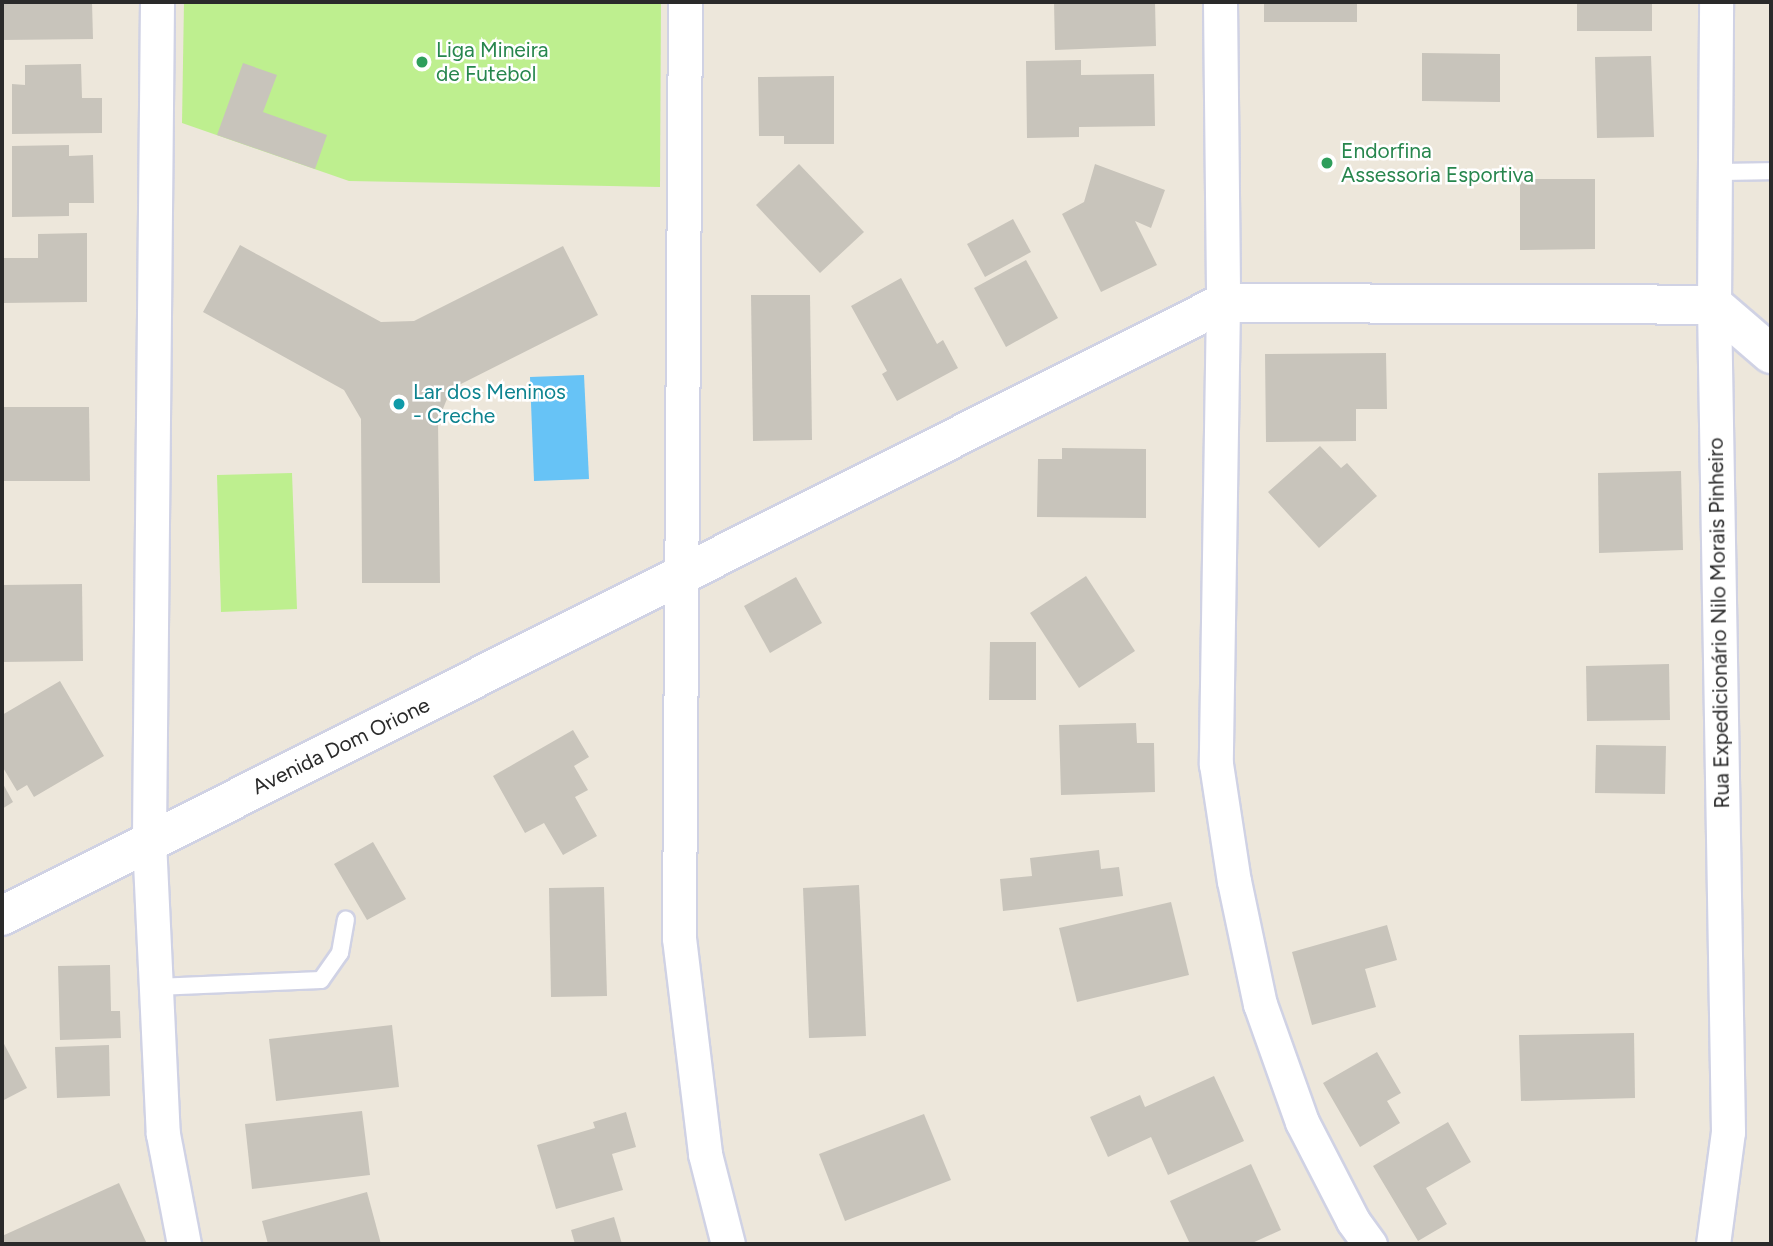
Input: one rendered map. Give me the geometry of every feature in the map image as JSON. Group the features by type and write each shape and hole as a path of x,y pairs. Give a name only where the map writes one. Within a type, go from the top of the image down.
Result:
{"street":[{"path":"157,2 149,841 163,1134 184,1244"},
{"path":"685,2 679,939 705,1154 728,1244"},
{"path":"1220,2 1223,303 1216,764 1234,881 1260,1004 1302,1122 1353,1221 1370,1244"},
{"name":"Rua Expedicionário Nilo Morais Pinheiro","path":"1713,1244 1728,1132 1714,305 1716,2"},
{"path":"1223,303 1714,305 1771,354"},
{"name":"Avenida Dom Orione","path":"2,916 681,579 1223,303"}],"lane":[{"path":"1714,172 1771,171"},
{"path":"156,987 321,981 340,953 346,920"}],"green space":[{"name":"Liga Mineira de Futebol","path":"184,2 661,2 660,187 349,181 182,123"},
{"path":"292,473 297,609 221,612 217,475"}],"water":[{"path":"584,375 589,479 534,481 530,377"}],"building":[{"path":"2,2 92,2 93,39 2,40"},
{"path":"1054,2 1155,2 1156,46 1055,50"},
{"path":"1264,2 1357,2 1357,22 1264,22"},
{"path":"1577,2 1652,2 1652,31 1577,31"},
{"path":"1422,53 1500,54 1500,102 1422,101"},
{"path":"1651,56 1654,137 1597,138 1595,57"},
{"path":"1081,60 1081,75 1154,74 1155,126 1079,127 1079,137 1027,138 1026,61"},
{"path":"243,63 277,75 263,112 327,135 315,169 217,135"},
{"path":"81,64 82,98 102,98 102,133 12,134 12,84 25,85 25,65"},
{"path":"834,76 834,144 784,144 784,136 759,136 758,77"},
{"path":"69,145 69,156 93,155 94,203 69,203 69,216 12,217 12,146"},
{"path":"799,164 864,232 820,273 756,205"},
{"path":"1095,164 1165,190 1151,228 1135,221 1157,265 1101,292 1062,214 1084,202"},
{"path":"1520,179 1595,179 1595,249 1520,250"},
{"path":"1013,219 1031,252 985,277 967,244"},
{"path":"87,233 87,302 2,303 2,258 38,258 38,234"},
{"name":"Lar dos Meninos - Creche","path":"240,245 381,322 414,321 563,246 598,315 451,389 438,421 440,583 362,583 361,419 344,390 203,312"},
{"path":"1026,260 1058,318 1006,347 974,288"},
{"path":"901,278 937,344 943,340 958,368 897,401 882,374 887,371 851,306"},
{"path":"751,295 810,295 812,440 753,441"},
{"path":"1386,353 1387,409 1356,409 1356,441 1266,442 1265,354"},
{"path":"2,407 89,407 90,481 2,481"},
{"path":"1320,446 1341,468 1347,463 1377,496 1319,548 1268,492"},
{"path":"1062,448 1146,449 1146,518 1037,517 1038,459 1062,459"},
{"path":"1681,471 1683,550 1599,553 1598,473"},
{"path":"1086,576 1135,651 1079,688 1030,613"},
{"path":"796,577 822,623 770,653 744,606"},
{"path":"82,584 83,661 2,662 2,585"},
{"path":"990,642 1036,642 1036,700 989,700"},
{"path":"1669,664 1670,720 1587,721 1586,666"},
{"path":"60,681 104,756 34,797 27,785 17,791 2,766 2,715"},
{"path":"1136,723 1137,743 1154,743 1155,792 1061,795 1059,725"},
{"path":"573,730 589,757 574,766 588,790 575,797 597,836 563,855 544,823 525,833 493,776"},
{"path":"1596,745 1666,746 1665,794 1595,793"},
{"path":"2,782 13,802 2,809"},
{"path":"373,842 406,899 367,920 334,864"},
{"path":"1099,850 1101,869 1119,867 1123,896 1003,911 1000,879 1032,876 1030,858"},
{"path":"859,885 866,1036 809,1038 803,888"},
{"path":"604,887 607,996 551,997 549,888"},
{"path":"1171,902 1189,975 1077,1002 1059,928"},
{"path":"1387,925 1397,960 1365,969 1376,1007 1312,1025 1292,952"},
{"path":"110,965 111,1011 120,1011 121,1038 60,1040 58,966"},
{"path":"392,1025 399,1087 276,1101 269,1039"},
{"path":"1634,1033 1635,1098 1521,1101 1519,1035"},
{"path":"2,1040 27,1088 2,1101"},
{"path":"109,1045 110,1096 57,1098 55,1047"},
{"path":"1377,1052 1401,1093 1387,1101 1400,1123 1360,1147 1323,1083"},
{"path":"1214,1076 1244,1141 1168,1175 1151,1137 1108,1157 1090,1117 1140,1095 1145,1107"},
{"path":"362,1111 370,1175 252,1189 245,1124"},
{"path":"626,1112 636,1147 612,1154 623,1190 556,1209 537,1145 595,1128 593,1122"},
{"path":"924,1114 951,1180 845,1221 819,1154"},
{"path":"1448,1122 1471,1162 1426,1188 1447,1224 1418,1241 1373,1166"},
{"path":"1251,1164 1281,1230 1250,1244 1190,1244 1170,1201"},
{"path":"119,1183 147,1244 2,1244 2,1236"},
{"path":"367,1192 381,1244 268,1244 262,1221"},
{"path":"614,1217 622,1244 575,1244 571,1230"}],"place":[{"name":"Liga Mineira de Futebol","path":"422,62"},
{"name":"Endorfina Assessoria Esportiva","path":"1327,163"},
{"name":"Lar dos Meninos - Creche","path":"399,404"}]}
